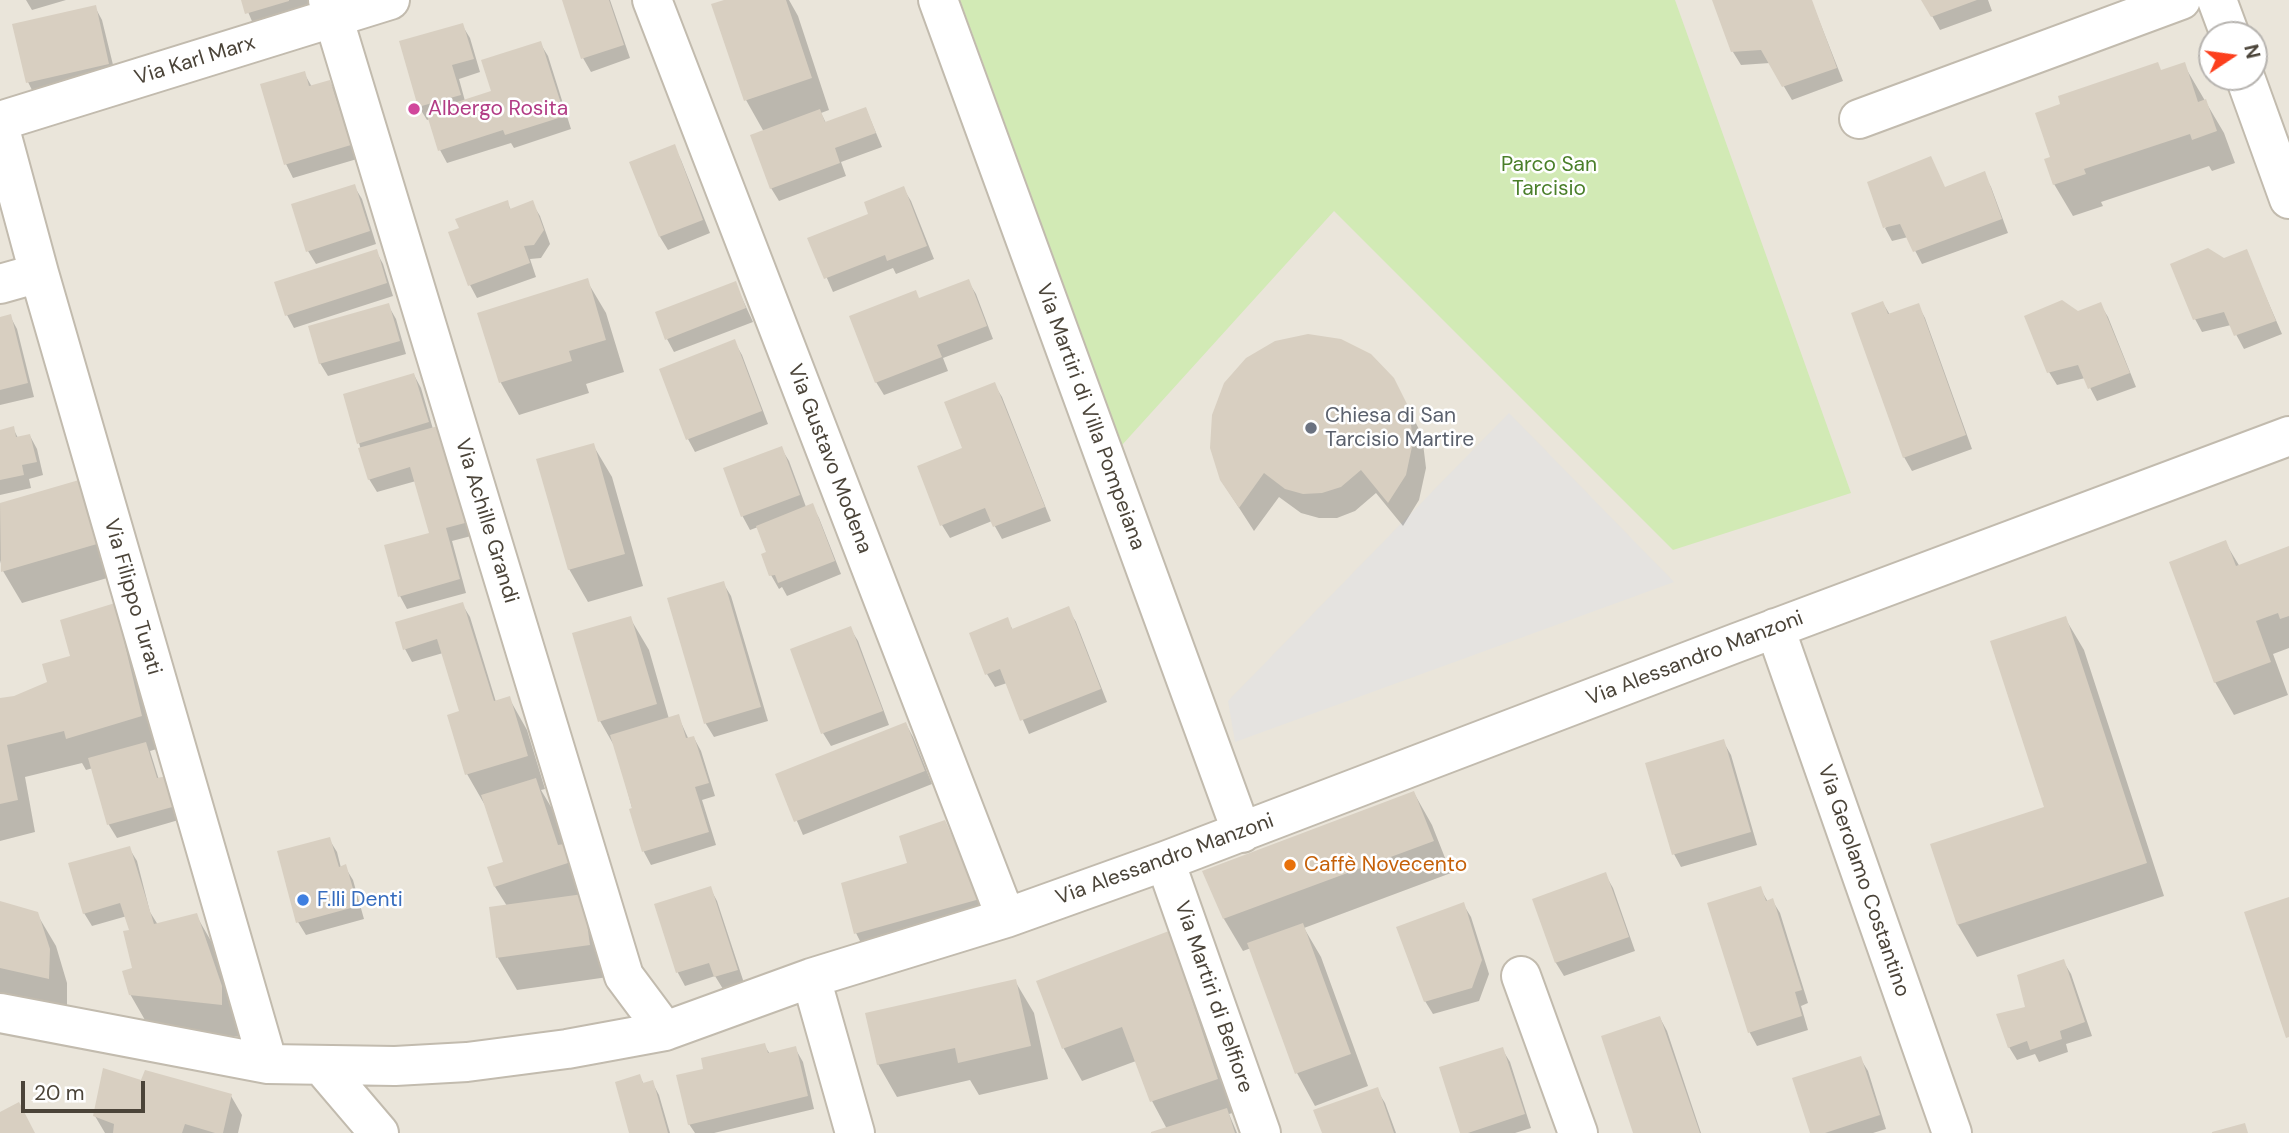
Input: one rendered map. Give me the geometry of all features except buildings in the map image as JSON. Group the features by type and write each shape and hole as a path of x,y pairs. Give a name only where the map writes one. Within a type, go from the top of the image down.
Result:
{"street":[{"name":"Via Karl Marx","path":"0,121 331,9 390,0"},
{"name":"Via Gustavo Modena","path":"652,0 1006,918"},
{"name":"Via Martiri di Villa Pompeiana","path":"938,0 1242,833"},
{"path":"1858,119 2181,0"},
{"path":"2217,0 2225,21"},
{"name":"Via Achille Grandi","path":"331,9 624,976 665,1031"},
{"path":"2250,91 2289,199"},
{"name":"Via Filippo Turati","path":"0,129 39,273 268,1065"},
{"path":"0,284 39,273"},
{"name":"Via Alessandro Manzoni","path":"1,1014 268,1065 395,1066 467,1062 567,1049 665,1031 811,978 1006,918 1242,833 1775,628 2289,436"},
{"name":"Via Gerolamo Costantino","path":"1775,628 1952,1133"},
{"name":"Via Martiri di Belfiore","path":"1165,861 1261,1133"},
{"path":"1521,976 1578,1133"},
{"path":"811,978 855,1133"},
{"path":"321,1065 379,1133"}],"shaded area":[{"path":"0,0 2289,0 2289,1133 0,1133"},
{"path":"1509,413 1674,582 1235,742 1228,701"}],"green space":[{"name":"Parco San Tarcisio","path":"960,0 1675,0 1851,493 1673,550 1334,211 1122,445"}],"place":[{"name":"Albergo Rosita","path":"414,109"},
{"name":"Chiesa di San Tarcisio Martire","path":"1311,428"},
{"name":"Caffè Novecento","path":"1290,865"},
{"name":"F.lli Denti","path":"303,900"}]}
